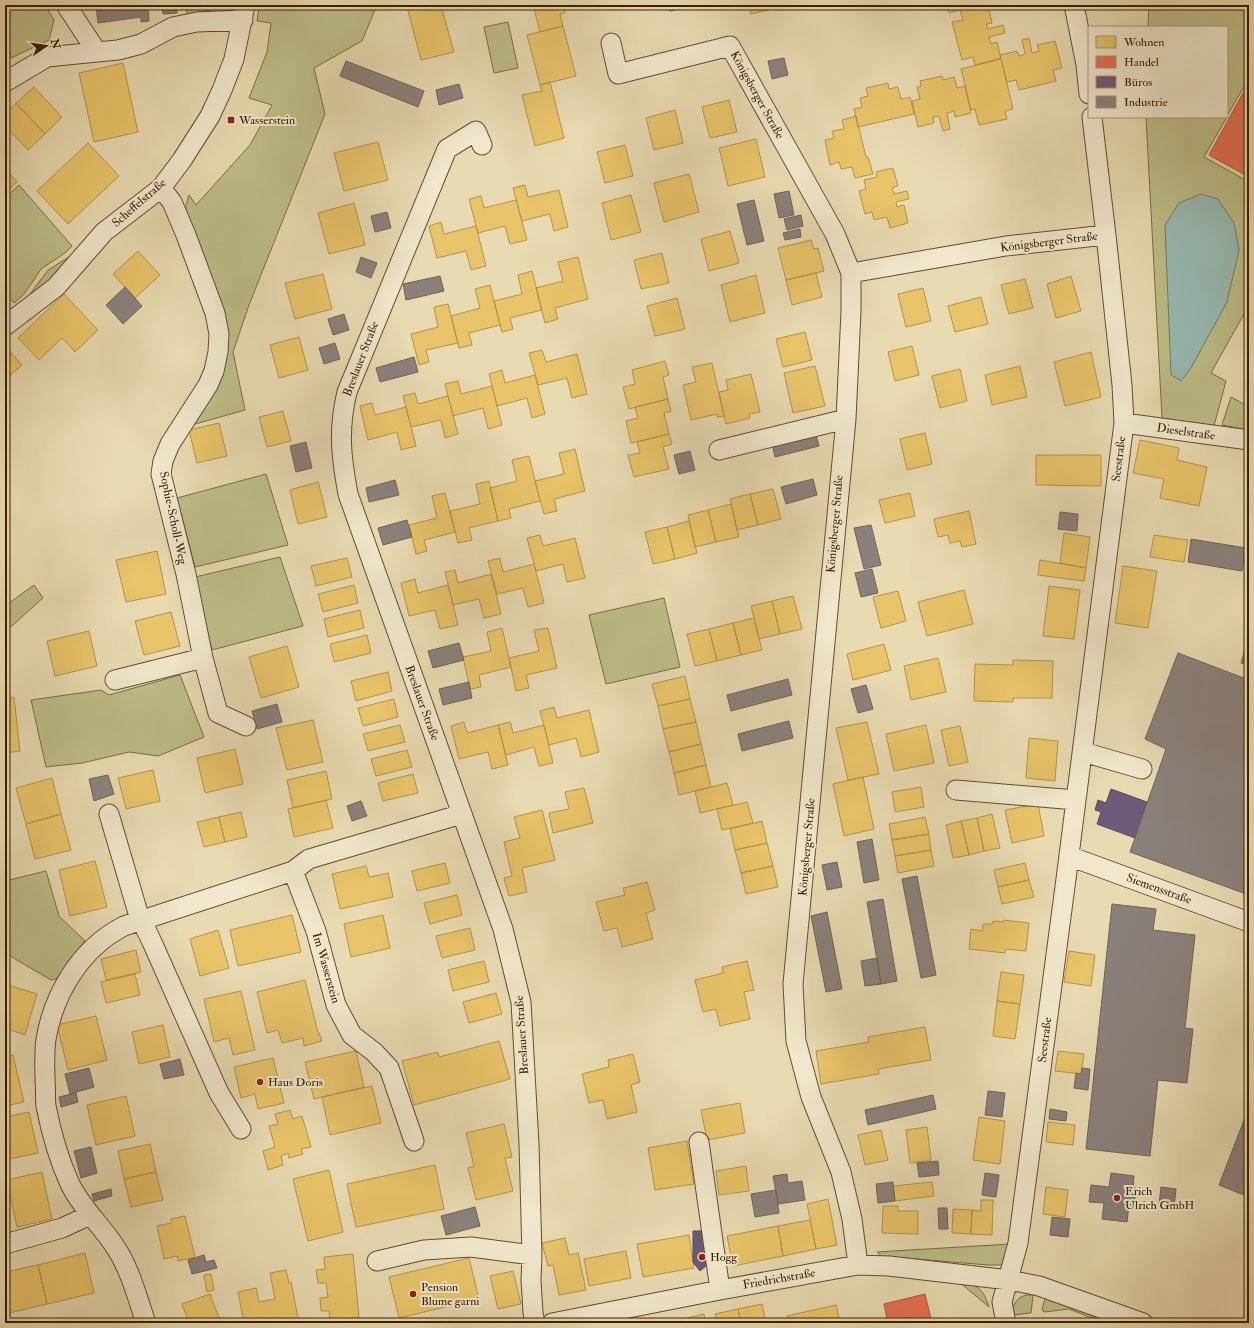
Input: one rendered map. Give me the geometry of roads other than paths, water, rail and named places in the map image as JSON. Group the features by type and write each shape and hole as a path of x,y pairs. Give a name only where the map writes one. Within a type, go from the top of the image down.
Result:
{"street":[{"path":"66,5 97,52"},
{"path":"1074,5 1086,65 1088,84"},
{"path":"5,82 47,57 118,50 141,44 173,27 244,13"},
{"name":"Scheffelstraße","path":"5,326 56,287 104,232 161,188 182,160 210,116 234,59 244,13"},
{"name":"Königsberger Straße","path":"611,43 618,74 730,46 835,234 851,273 851,311 846,420 794,984 796,1041 811,1097 841,1172 852,1219 858,1265"},
{"name":"Seestraße","path":"1006,1323 1002,1302 1018,1244 1124,423 1122,385 1092,118"},
{"name":"Breslauer Straße","path":"482,145 476,131 447,149 347,392 340,434 342,464 348,494 502,929 521,1002 529,1144 532,1255 531,1280 535,1323"},
{"name":"Sophie-Scholl-Weg","path":"161,188 172,202 186,235 215,313 219,334 218,352 214,371 208,385 170,444 163,461 161,474 186,574 203,658 218,713 246,726"},
{"name":"Königsberger Straße","path":"851,273 1006,246 1106,235"},
{"path":"719,450 846,420"},
{"name":"Dieselstraße","path":"1124,423 1249,440"},
{"path":"115,680 203,658"},
{"path":"1082,752 1142,769"},
{"path":"956,790 1076,800"},
{"path":"109,814 141,920 220,1093 241,1129"},
{"path":"146,1323 124,1263 114,1245 78,1199 69,1182 56,1149 46,1105 46,1040 55,1007 74,970 91,949 109,933 124,926 293,871 309,859 462,814"},
{"name":"Siemensstraße","path":"1069,856 1249,922"},
{"name":"Im Wasserstein","path":"293,871 316,931 336,1005 352,1035 374,1052 389,1068 414,1141"},
{"path":"699,1142 720,1290"},
{"path":"5,1244 62,1228 90,1215"},
{"path":"377,1260 424,1250 470,1247 532,1255"},
{"name":"Friedrichstraße","path":"552,1323 858,1265 889,1266 1009,1280 1039,1286 1143,1323"}],"water":[{"path":"1201,194 1218,199 1234,223 1239,250 1227,302 1191,368 1181,381 1171,375 1165,225 1179,203"}],"place":[{"name":"Wasserstein","path":"231,120"},
{"name":"Haus Doris","path":"260,1082"},
{"name":"Erich Ulrich GmbH","path":"1117,1198"},
{"name":"Hogg","path":"702,1257"},
{"name":"Pension Blume garni","path":"413,1294"}]}
